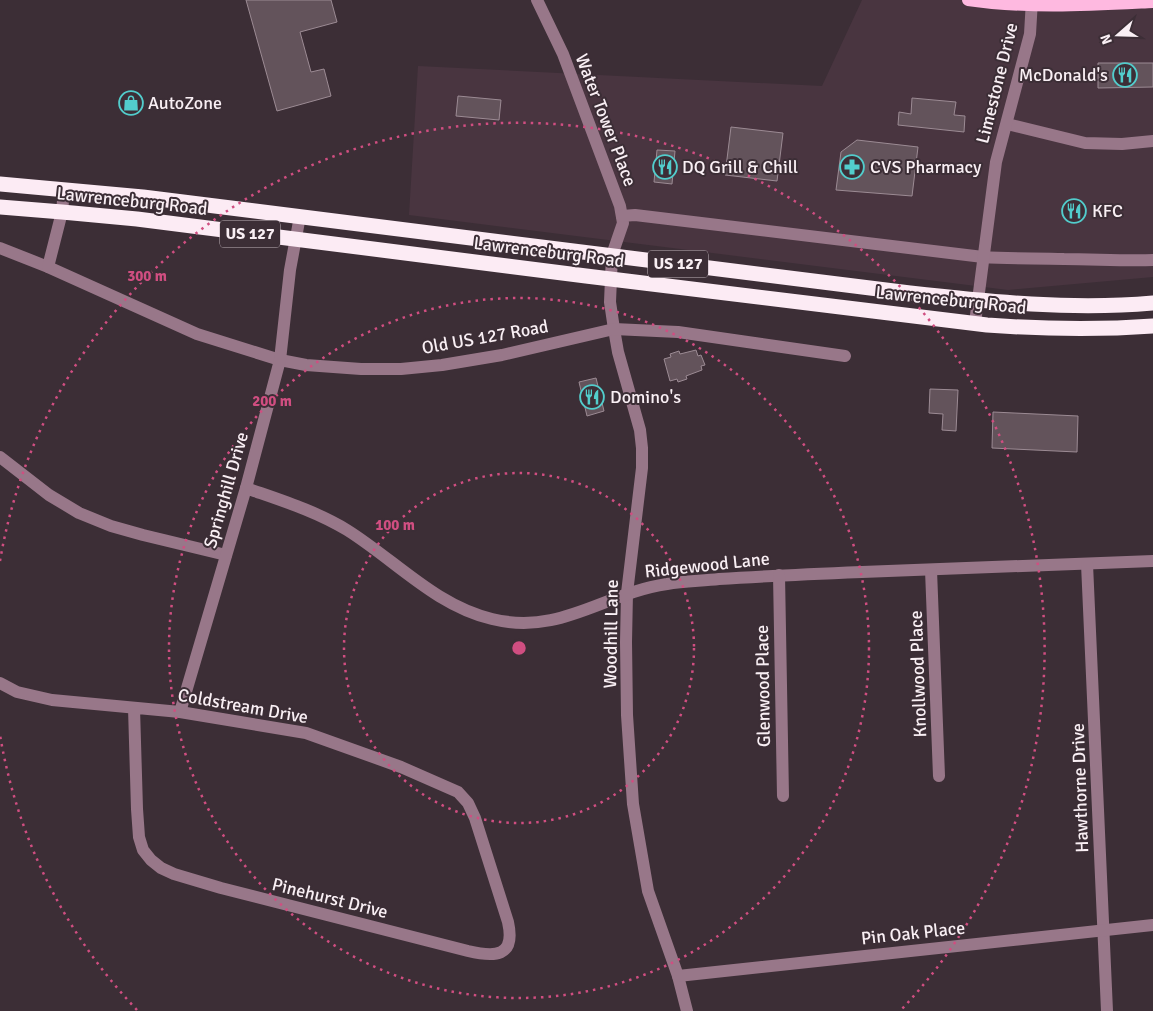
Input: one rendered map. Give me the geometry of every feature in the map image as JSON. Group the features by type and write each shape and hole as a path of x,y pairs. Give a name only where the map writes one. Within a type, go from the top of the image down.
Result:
{"highway":[{"name":"Lawrenceburg Road","path":"0,184 143,197 977,300 1063,306 1113,306 1153,303"},
{"name":"Lawrenceburg Road","path":"0,207 137,219 975,323 1057,329 1153,326"}],"main road":[{"path":"968,0 990,3 1081,4 1153,2"}],"street":[{"name":"Water Tower Place","path":"536,0 563,54 620,206 623,223 612,256"},
{"name":"Limestone Drive","path":"975,323 996,162 1030,34 1032,2"},
{"path":"1007,124 1086,143 1122,144 1153,141"},
{"path":"48,266 62,212 64,190"},
{"path":"622,216 635,215 983,257 1153,260"},
{"name":"Springhill Drive","path":"180,712 246,488 280,360 286,305 300,216"},
{"name":"Old US 127 Road","path":"0,248 48,266 197,334 280,360 306,365 360,369 401,369 442,365 502,356 614,329 678,332 846,356"},
{"name":"Woodhill Lane","path":"612,256 610,302 614,329 618,352 640,430 642,448 642,468 626,612 627,714 633,804 648,891 678,976 688,1011"},
{"path":"0,457 49,495 87,517 143,535 226,555"},
{"name":"Ridgewood Lane","path":"246,488 298,506 345,529 453,605 493,620 521,623 550,621 580,613 627,593 667,584 779,575 1153,561"},
{"name":"Hawthorne Drive","path":"1087,564 1107,1011"},
{"name":"Knollwood Place","path":"931,570 939,776"},
{"name":"Glenwood Place","path":"779,575 783,796"},
{"name":"Coldstream Drive","path":"0,683 17,692 52,700 180,712 306,733 402,767 458,792 468,803"},
{"name":"Pinehurst Drive","path":"134,708 139,837 143,850 161,868 174,874 221,888 468,951 490,955 498,954 507,946 510,939 510,931 478,828 468,803"},
{"name":"Pin Oak Place","path":"678,976 1153,925"}],"shaded area":[{"path":"862,0 1153,0 1153,277 1008,290 409,215 418,66 822,86"}],"building":[{"path":"246,0 331,0 337,22 300,32 311,72 324,69 331,96 277,111"},
{"name":"McDonald's","path":"1098,63 1153,63 1153,87 1098,88"},
{"path":"458,96 501,100 499,120 456,116"},
{"path":"912,98 956,102 954,115 965,116 964,132 898,125 899,112 911,114"},
{"path":"731,127 783,133 777,181 725,175"},
{"name":"CVS Pharmacy","path":"857,140 918,147 912,196 836,190 841,152"},
{"name":"DQ Grill & Chill","path":"657,150 675,151 672,184 654,182"},
{"path":"696,350 698,356 701,355 705,365 701,366 702,370 686,376 687,379 678,382 677,379 670,381 664,359 671,357 670,354 679,351 680,354"},
{"name":"Domino's","path":"596,378 604,411 587,416 579,382"},
{"path":"930,389 958,390 956,431 942,430 943,414 929,413"},
{"path":"993,412 1078,416 1077,452 992,448"}],"place":[{"name":"McDonald's","path":"1125,75"},
{"name":"AutoZone","path":"131,103"},
{"name":"DQ Grill & Chill","path":"665,167"},
{"name":"CVS Pharmacy","path":"852,167"},
{"name":"KFC","path":"1074,211"},
{"name":"Domino's","path":"592,397"}]}
